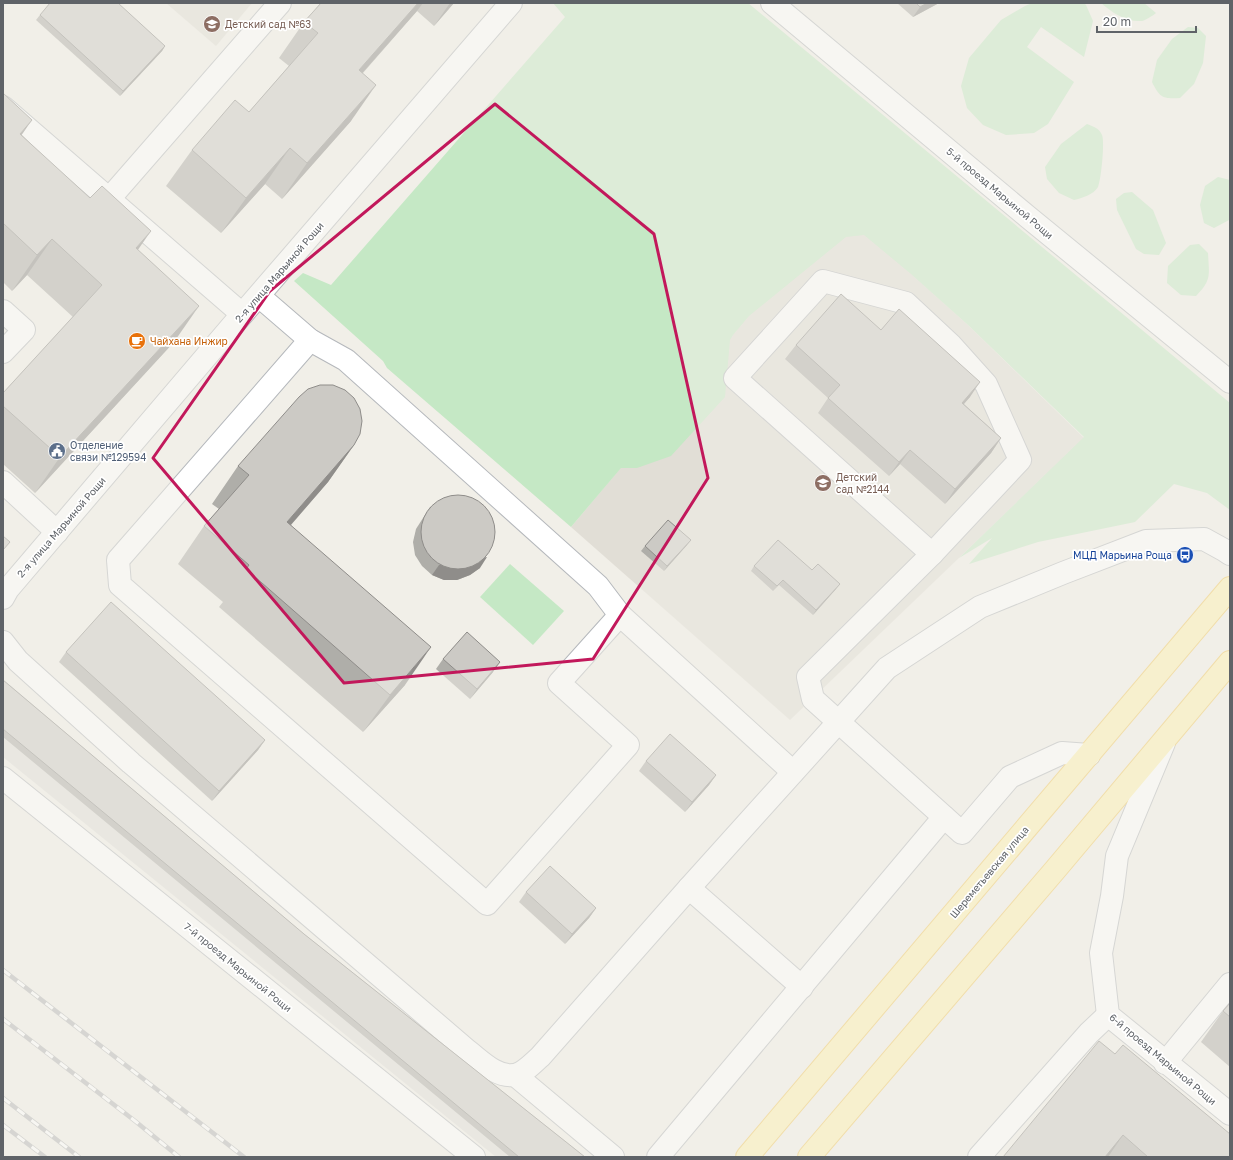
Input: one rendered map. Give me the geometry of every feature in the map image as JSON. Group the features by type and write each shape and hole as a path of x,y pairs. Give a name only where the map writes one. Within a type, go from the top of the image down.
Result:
{"main road":[{"name":"Шереметьевская улица","path":"747,1157 1230,588"},
{"path":"809,1157 1055,870 1230,662"}],"street":[{"path":"109,199 280,3"},
{"name":"2-я улица Марьиной Рощи","path":"3,598 8,589 242,314 511,3"},
{"name":"5-й проезд Марьиной Рощи","path":"772,3 1028,217 1230,382"},
{"path":"3,107 242,314"},
{"path":"932,554 735,378 823,281 906,304 951,345 986,384 1020,460 932,554 808,677 813,699 962,833 1010,776 1062,753 1089,755"},
{"path":"258,296 310,340 346,360 598,586 620,615 793,772"},
{"path":"3,311 24,330 3,352"},
{"path":"310,340 118,560 120,584 487,904 628,745 559,683 620,615"},
{"path":"3,482 57,532"},
{"path":"3,642 18,660 131,763 468,1051 487,1066 502,1074 515,1075 525,1070 540,1057 689,888 887,668 980,607 1063,572 1146,541 1204,538 1230,554"},
{"name":"6-й проезд Марьиной Рощи","path":"1166,737 1117,856 1112,896 1101,953 1108,1015 1165,1063 1230,1114"},
{"name":"7-й проезд Марьиной Рощи","path":"3,778 474,1157"},
{"path":"658,1157 944,817"},
{"path":"689,888 802,987"},
{"path":"1165,1063 1230,984"},
{"path":"979,1157 1089,1033 1108,1015"},
{"path":"515,1075 612,1157"}],"highlighted area":[{"path":"495,104 654,234 708,478 593,659 344,683 153,458 270,291"}],"shaded area":[{"name":"Детский сад №63","path":"166,3 252,3 216,46"},
{"name":"Детский сад №2144","path":"839,208 968,325 1084,438 790,720 571,527"},
{"path":"3,679 296,929 578,1157 496,1157 3,757"}],"green space":[{"path":"553,3 748,3 1230,403 1230,510 1207,493 1174,484 1135,522 1038,542 969,564 992,538 959,558 1084,437 968,325 911,274 864,235 846,237 749,316 730,340 725,397 671,456 637,468 621,468 571,527 387,368 383,361 294,281 303,273 331,285 565,17"},
{"path":"1032,3 1084,3 1093,21 1084,57 1041,27 1027,47 1074,82 1048,124 1034,133 1006,135 983,125 967,108 961,86 969,58 1001,20"},
{"path":"1101,3 1144,3 1156,13 1142,21 1130,20 1115,13"},
{"path":"1188,27 1198,28 1206,36 1203,63 1194,84 1180,98 1166,98 1157,91 1152,82 1157,60 1172,39"},
{"path":"1087,124 1098,129 1103,139 1100,177 1096,190 1084,197 1074,200 1059,193 1047,179 1045,167 1061,144"},
{"path":"1218,177 1230,180 1230,218 1214,228 1204,223 1200,205 1205,186"},
{"path":"1132,192 1153,210 1166,243 1159,255 1144,254 1136,249 1117,210 1116,199 1124,193"},
{"path":"1199,244 1208,253 1209,272 1207,281 1205,286 1196,296 1181,295 1167,283 1168,266 1190,245"},
{"path":"510,564 564,611 533,645 480,597"}],"building":[{"path":"50,3 118,3 165,46 123,91 40,15"},
{"path":"321,3 418,3 359,70 376,85 307,163 290,148 246,198 192,150 235,100 249,112 318,33 304,22"},
{"path":"916,3 927,3 920,7"},
{"path":"3,93 32,120 20,134 90,198 102,186 151,231 136,248 199,306 60,457 3,406 3,393 102,285 52,239 37,255 3,223"},
{"path":"841,294 881,330 899,309 980,382 962,403 1001,438 955,489 910,450 899,462 828,398 840,385 796,345"},
{"path":"320,385 333,385 345,390 354,398 360,409 362,421 360,434 354,445 287,522 431,647 390,695 246,569 249,565 204,526 249,475 238,466 299,397 308,389"},
{"path":"451,495 465,495 479,501 489,511 495,525 493,546 489,553 479,563 465,569 451,569 437,563 427,553 421,539 421,525 427,511 437,501"},
{"path":"668,520 691,540 667,566 645,546"},
{"path":"3,536 10,542 3,550"},
{"path":"778,540 812,570 818,564 840,584 816,610 783,580 777,586 754,566"},
{"path":"111,602 265,740 219,791 66,652"},
{"path":"467,632 500,662 477,689 443,659"},
{"path":"3,680 304,934 585,1157 519,1157 3,729"},
{"path":"670,734 716,775 692,802 646,761"},
{"path":"550,866 596,908 572,934 526,892"},
{"path":"1230,1003 1230,1017 1223,1011"},
{"path":"1099,1041 1115,1054 1123,1045 1230,1134 1230,1157 1148,1157 1123,1135 1105,1157 1003,1157"}],"railway":[{"path":"3,970 244,1157"},
{"path":"3,1019 179,1157"},
{"path":"3,1098 79,1157"},
{"path":"3,1125 45,1157"}],"place":[{"name":"Детский сад №63","path":"212,24"},
{"name":"Чайхана Инжир","path":"137,341"},
{"name":"Отделение связи №129594","path":"57,451"},
{"name":"Детский сад №2144","path":"823,483"},
{"name":"МЦД Марьина Роща","path":"1185,555"}]}
